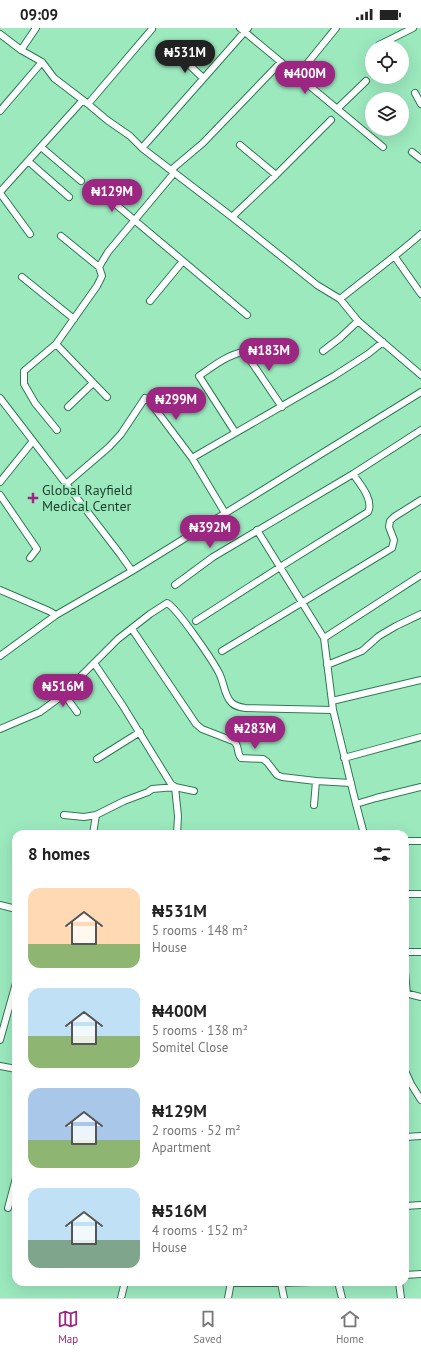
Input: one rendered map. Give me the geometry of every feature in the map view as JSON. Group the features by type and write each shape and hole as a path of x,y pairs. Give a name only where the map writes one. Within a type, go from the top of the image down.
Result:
{"street":[{"path":"20,50 36,28"},
{"path":"297,76 336,28"},
{"path":"389,40 413,28"},
{"path":"30,234 0,193 41,146 85,102 152,29"},
{"path":"142,148 244,29 297,76 383,147"},
{"path":"0,34 20,50 42,62 54,78 107,120 130,136 142,148 317,285 340,299 358,321 421,375"},
{"path":"180,57 202,78"},
{"path":"0,111 42,62"},
{"path":"99,267 108,252 172,171 202,143 281,62"},
{"path":"337,109 365,82"},
{"path":"415,93 421,104"},
{"path":"232,217 331,120"},
{"path":"240,145 276,175"},
{"path":"41,146 81,181"},
{"path":"412,152 421,160"},
{"path":"28,161 69,197"},
{"path":"101,192 247,315"},
{"path":"340,299 395,257 421,234"},
{"path":"57,430 35,403 24,384 24,371 56,344 97,286 102,276 99,267 61,236"},
{"path":"395,257 421,294"},
{"path":"150,301 183,262"},
{"path":"22,277 74,319"},
{"path":"323,351 358,321"},
{"path":"192,458 351,366 383,342"},
{"path":"56,344 106,397"},
{"path":"235,432 199,376 217,364 240,352 243,352 246,354 282,407"},
{"path":"68,407 93,383"},
{"path":"0,656 56,615 132,571 421,392"},
{"path":"0,398 132,571"},
{"path":"66,484 109,447 121,434 145,398 150,402 192,458 225,513"},
{"path":"175,585 213,557 353,474 421,430"},
{"path":"0,482 33,441"},
{"path":"196,621 368,512 370,508 369,499 353,474"},
{"path":"0,495 37,549 30,558"},
{"path":"222,651 392,548 394,540 390,527 390,521 421,500"},
{"path":"257,530 324,638 333,710 363,830"},
{"path":"324,638 421,577"},
{"path":"0,590 56,615"},
{"path":"1,727 40,712 51,705 64,694 118,639 164,604 171,605 191,630 220,673 230,701 236,706 245,708 333,710"},
{"path":"327,665 362,651 379,636 421,614"},
{"path":"132,629 196,724 202,729 233,741 238,746 238,752 241,758 262,759 267,762 277,775 282,777 350,783"},
{"path":"94,663 124,706 171,784 175,787 178,811 177,830"},
{"path":"332,701 421,680"},
{"path":"64,694 77,712"},
{"path":"97,759 140,732"},
{"path":"344,758 421,737"},
{"path":"314,805 316,781"},
{"path":"64,815 84,817 96,815 152,789 175,787 194,791"},
{"path":"356,804 421,788"},
{"path":"94,830 96,815"},
{"path":"409,841 421,840"},
{"path":"409,894 421,894"},
{"path":"0,905 12,908"},
{"path":"409,952 421,952"},
{"path":"409,995 421,997"},
{"path":"0,1040 12,997"},
{"path":"0,1066 12,1068"},
{"path":"409,1083 421,1100"},
{"path":"409,1137 421,1136"},
{"path":"8,1208 12,1193"},
{"path":"409,1206 421,1205"},
{"path":"409,1275 421,1274"},
{"path":"121,1298 124,1286"},
{"path":"228,1298 230,1286"},
{"path":"281,1286 284,1298"},
{"path":"339,1286 342,1298"},
{"path":"400,1286 401,1298"}],"place":[{"name":"Global Rayfield Medical Center","path":"33,498"}]}
